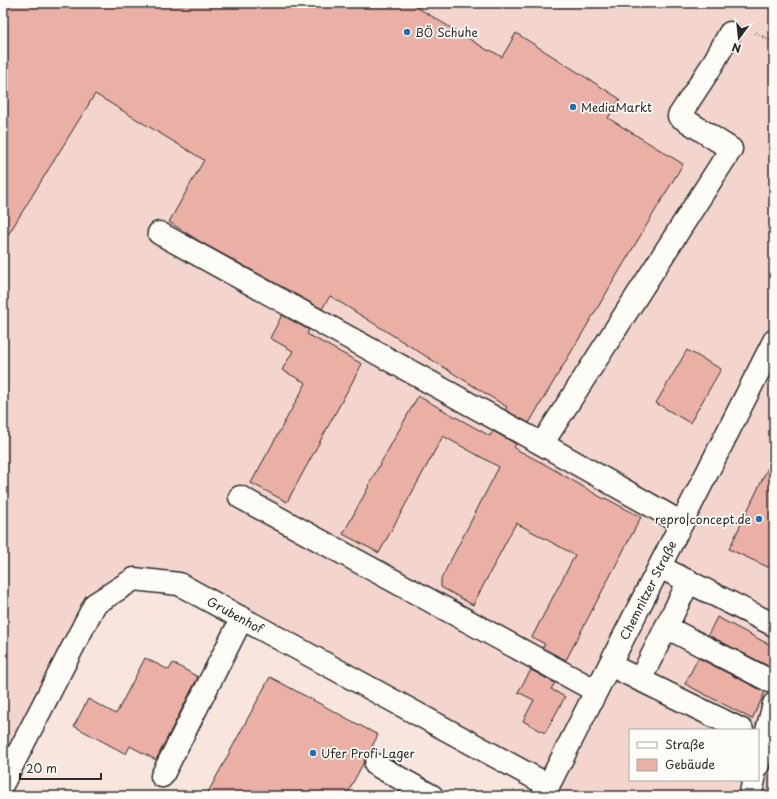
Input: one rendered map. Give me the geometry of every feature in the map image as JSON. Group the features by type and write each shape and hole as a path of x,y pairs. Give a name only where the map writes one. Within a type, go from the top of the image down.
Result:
{"street":[{"path":"542,444 730,149 679,116 711,67 730,33"},
{"path":"159,233 682,523"},
{"name":"Chemnitzer Straße","path":"545,790 774,341"},
{"path":"240,497 596,691"},
{"path":"660,567 774,625"},
{"name":"Grubenhof","path":"3,783 95,604 134,579 179,584 242,618 545,790"},
{"path":"640,680 689,581"},
{"path":"162,776 242,618"},
{"path":"666,627 774,683"},
{"path":"610,665 740,729"},
{"path":"759,756 761,739 774,704"},
{"path":"376,765 432,796"},
{"path":"750,796 754,781"}],"path":[{"path":"757,33 774,42"}],"shaded area":[{"path":"3,3 774,3 774,359 548,785 179,584 134,579 95,604 3,783"},
{"path":"774,367 774,796 558,796"}],"building":[{"path":"3,3 410,3 489,51 490,50 502,57 516,33 620,99 608,118 683,164 529,423 505,410 507,407 330,296 322,309 199,241 169,222 204,160 95,94 3,243"},
{"path":"282,315 309,330 307,334 362,364 287,502 251,483 306,383 282,370 293,351 270,338"},
{"path":"687,350 721,369 690,423 656,403"},
{"path":"418,396 490,436 493,431 516,444 514,448 604,499 605,498 641,517 566,660 542,648 545,644 532,637 575,555 516,523 473,605 441,587 441,579 499,467 443,436 379,553 343,534"},
{"name":"repro|concept.de","path":"774,455 774,570 729,549"},
{"path":"717,617 774,647 774,669 708,635"},
{"path":"145,658 169,670 173,663 198,677 156,760 130,746 126,754 74,726 88,699 116,714"},
{"path":"698,658 765,692 752,719 685,684"},
{"path":"531,670 555,683 551,689 565,697 545,733 523,721 534,700 518,692"},
{"path":"270,677 378,735 346,796 206,796"}],"place":[{"name":"BÖ Schuhe","path":"407,32"},
{"name":"MediaMarkt","path":"573,107"},
{"name":"repro|concept.de","path":"759,519"},
{"name":"Ufer Profi Lager","path":"313,753"}]}
